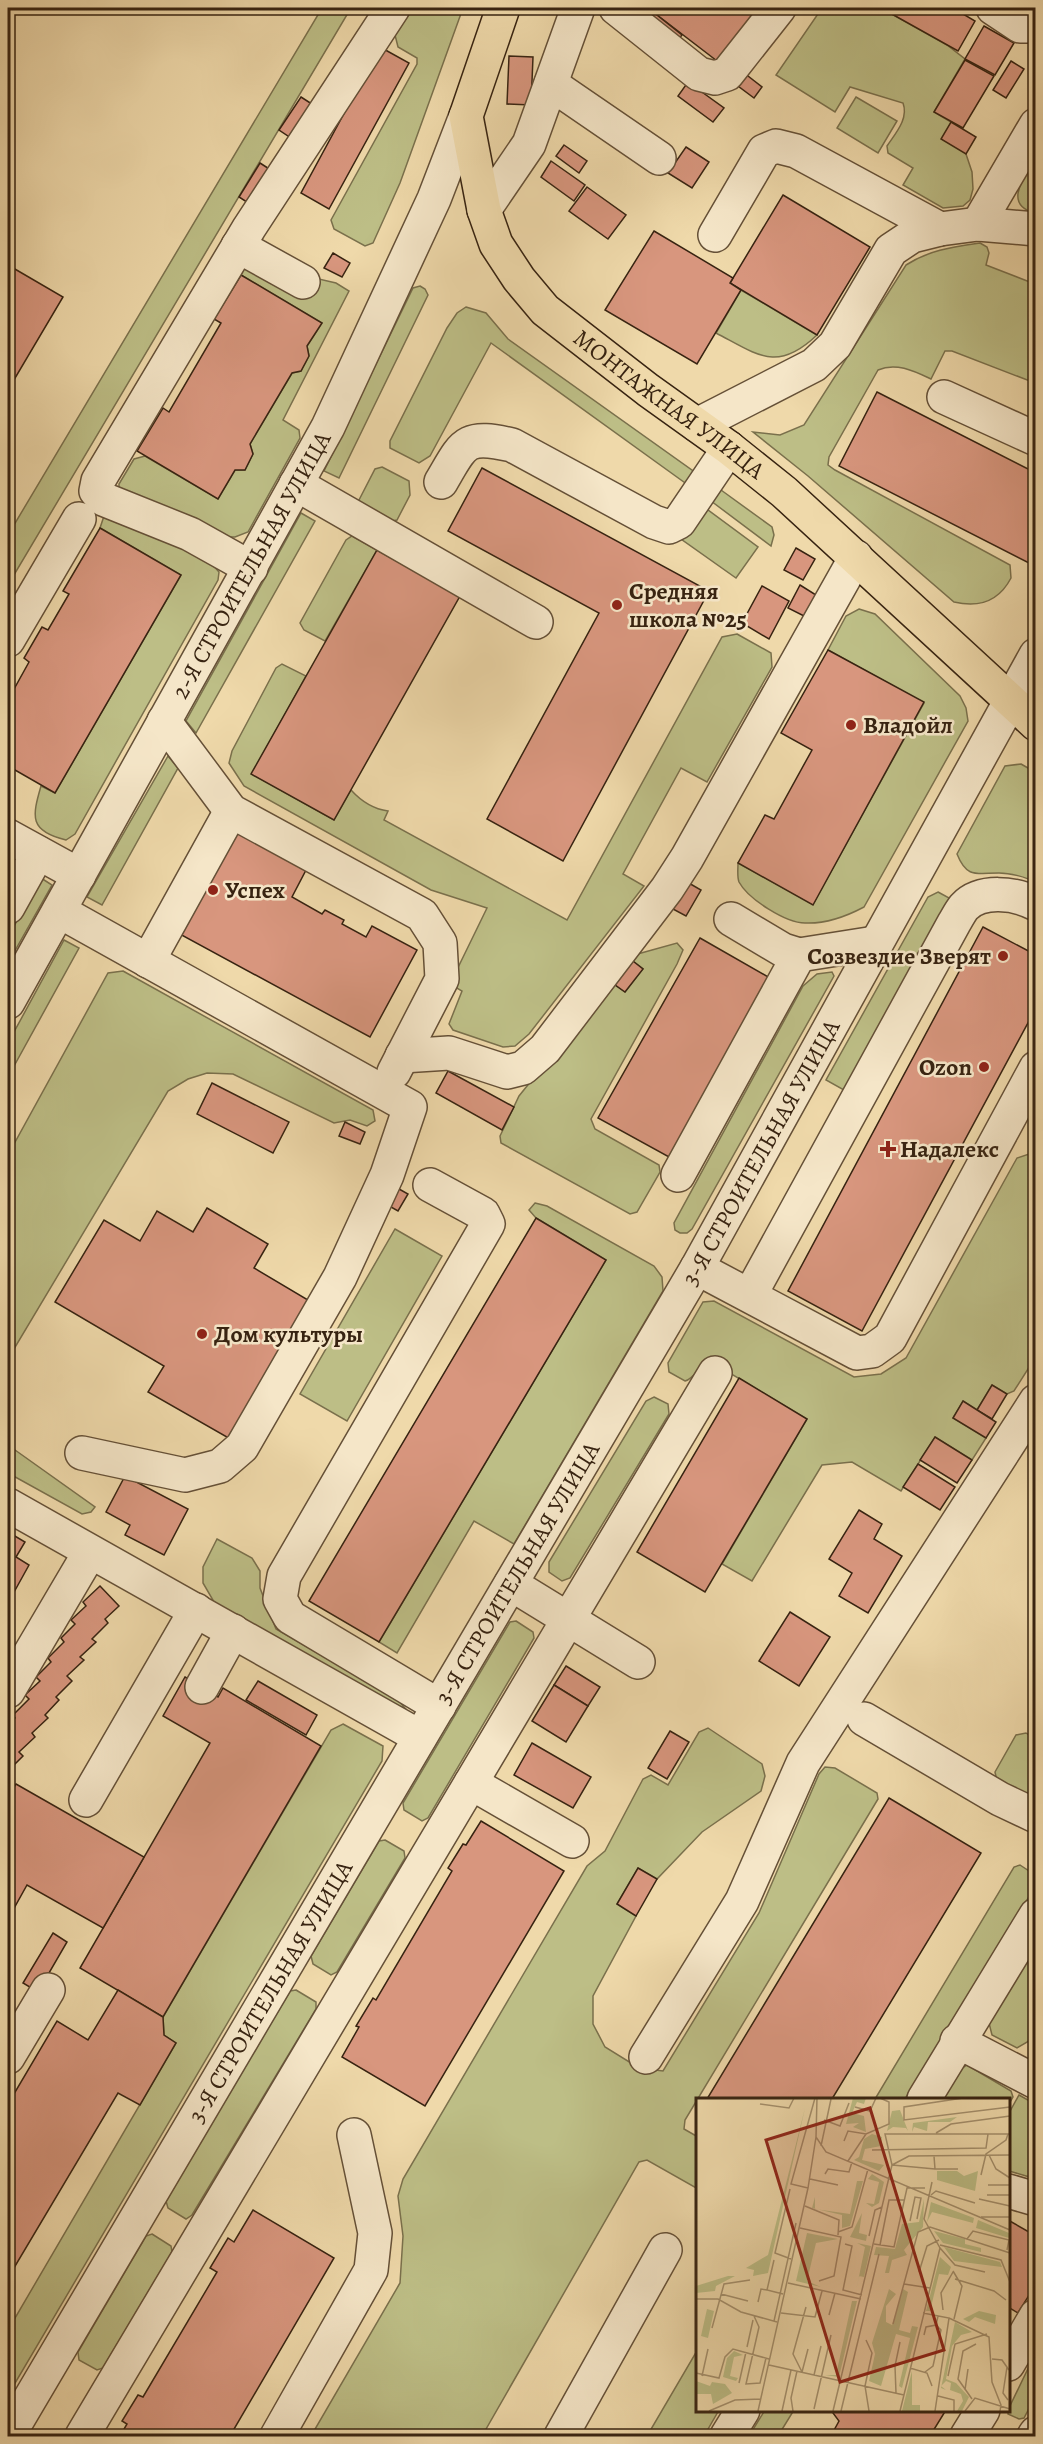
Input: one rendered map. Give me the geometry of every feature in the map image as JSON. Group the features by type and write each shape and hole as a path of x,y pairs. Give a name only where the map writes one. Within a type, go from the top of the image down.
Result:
{"main road":[{"name":"МОНТАЖНАЯ УЛИЦА","path":"502,8 466,116 484,210 496,244 519,279 545,310 784,492 1035,724"}],"street":[{"path":"251,568 190,534 104,499 96,491 98,481 238,246 393,8"},
{"path":"484,210 530,144 578,8"},
{"path":"616,8 699,74 715,78 727,74 779,8"},
{"path":"993,8 1020,26 1035,26"},
{"path":"551,84 659,158"},
{"name":"2-Я СТРОИТЕЛЬНАЯ УЛИЦА","path":"8,1002 328,427 382,316 434,199 466,116"},
{"path":"978,224 1035,125"},
{"path":"715,235 764,151 776,146 796,151 940,229"},
{"path":"697,425 814,365 835,345 891,250 912,236 940,229 978,224 1035,230"},
{"path":"238,246 303,282"},
{"path":"944,397 1035,439"},
{"path":"441,482 461,448 473,441 489,440 512,446 654,522 669,527 679,522 729,448"},
{"path":"297,484 536,621"},
{"path":"8,640 79,519"},
{"path":"402,1056 448,1053 507,1072 523,1068 545,1049 667,889 687,858 856,557"},
{"name":"3-Я СТРОИТЕЛЬНАЯ УЛИЦА","path":"8,2436 697,1268 1035,655"},
{"path":"164,721 231,811 422,915 440,943 442,979 383,1092"},
{"path":"148,961 231,811"},
{"path":"8,836 79,875"},
{"path":"8,907 38,853"},
{"path":"750,1295 965,906 982,896 1004,895 1035,904"},
{"path":"59,910 410,1107 387,1175 340,1277 242,1447 220,1466 185,1475 82,1453"},
{"path":"731,919 783,950 799,955 875,944"},
{"path":"678,1175 799,955"},
{"path":"697,1268 857,1353 872,1351 890,1338 1035,1068"},
{"path":"430,1185 483,1214 488,1224 284,1576 280,1599 290,1617 439,1706"},
{"path":"82,2436 715,1373"},
{"path":"646,2057 742,1901 803,1763 1035,1401"},
{"path":"8,1505 420,1737"},
{"path":"8,1691 90,1552"},
{"path":"511,1584 638,1662"},
{"path":"86,1800 196,1610"},
{"path":"202,1687 232,1631"},
{"path":"864,1719 1000,1799 1035,1816"},
{"path":"471,1783 572,1841"},
{"path":"925,2098 957,2041 1035,1916"},
{"path":"8,2057 48,1990"},
{"path":"957,2041 1035,2082"},
{"path":"277,2436 371,2270 375,2233 354,2135"},
{"path":"1010,2191 1032,2198 1035,2196"},
{"path":"561,2436 665,2250"},
{"path":"1010,2360 1035,2316"},
{"path":"727,2436 742,2411"},
{"path":"967,2436 981,2411"}],"green space":[{"path":"322,8 351,8 8,585 8,535"},
{"path":"413,8 463,8 400,183 373,243 365,246 334,229 331,220 417,64 417,58 398,47 395,35"},
{"path":"822,8 881,8 947,45 965,59 934,112 951,122 972,172 973,189 970,200 963,206 943,208 903,185 913,168 888,153 887,146 903,120 903,103 850,87 835,112 776,75"},
{"path":"856,97 897,121 878,153 837,128"},
{"path":"1035,158 1035,213 1025,209 1018,197 1022,181"},
{"path":"980,243 987,247 989,253 986,265 1035,284 1035,383 952,351 945,351 931,379 898,367 878,370 829,457 828,465 1010,565 1011,578 1001,592 987,601 963,604 954,602 808,476 753,432 780,435 804,425 906,265 932,253"},
{"path":"244,266 311,291 319,279 336,283 349,291 283,420 299,430 300,438 248,532 235,537 225,537 119,491 119,484 134,459 145,456 218,499 235,470 245,470 253,454 250,444 292,373 301,371 309,356 307,346 322,323 241,275"},
{"path":"420,286 428,295 339,478 324,471 413,288"},
{"path":"741,290 817,335 803,347 779,357 756,353 716,333"},
{"path":"466,307 486,313 508,339 696,473 688,485 491,343 430,456 419,463 390,448 390,441 447,328 457,313"},
{"path":"382,467 409,481 410,495 397,520 387,522 362,508 359,500 375,469"},
{"path":"721,490 772,527 774,535 771,546 711,501"},
{"path":"704,507 758,547 736,578 681,539"},
{"path":"301,513 315,521 196,733 186,721"},
{"path":"104,516 181,545 209,562 219,572 218,580 75,834 66,840 45,832 36,821 36,806 41,786 55,793 181,575 100,528"},
{"path":"352,536 377,550 325,641 304,630 300,623 346,540"},
{"path":"859,609 875,614 960,696 966,708 968,721 864,907 828,921 797,922 778,915 750,896 739,882 738,863 813,904 924,703 828,650 846,616"},
{"path":"737,634 771,653 772,667 707,782 681,768 623,874 644,886 529,1034 515,1046 503,1047 453,1030 449,1024 462,991 450,984 487,908 431,890 244,786 229,763 232,751 276,668 282,664 306,676 252,774 334,820 351,790 368,804 388,811 384,820 567,920 722,637"},
{"path":"168,756 178,768 102,905 87,897"},
{"path":"1021,764 1035,772 1035,882 1008,874 979,874 969,871 957,854 1005,766"},
{"path":"41,878 52,885 8,963 8,937"},
{"path":"938,892 951,899 851,1094 826,1080 928,897"},
{"path":"64,940 79,948 8,1077 8,1043"},
{"path":"677,943 683,950 677,964 591,1119 595,1129 659,1165 660,1172 637,1212 630,1214 501,1143 500,1136 519,1096 611,982 625,992 643,969 629,958"},
{"path":"123,971 373,1110 375,1121 367,1126 350,1120 334,1123 233,1074 207,1073 188,1079 168,1091 8,1359 8,1155 108,973"},
{"path":"832,972 834,976 692,1229 687,1233 680,1233 675,1230 674,1223 803,986 817,974"},
{"path":"1035,1152 1035,1358 1014,1391 1007,1394 992,1385 977,1410 963,1401 953,1418 986,1438 972,1460 935,1437 901,1491 852,1462 822,1465 752,1581 722,1564 807,1419 708,1360 685,1381 669,1372 668,1363 703,1302 714,1301 854,1377 881,1374 906,1358 1017,1158"},
{"path":"535,1203 547,1206 654,1266 662,1277 663,1291 514,1544 474,1521 397,1653 379,1642 606,1260 536,1218 529,1210"},
{"path":"395,1229 442,1256 347,1421 300,1394"},
{"path":"654,1397 668,1404 669,1414 570,1578 562,1581 549,1572 549,1562 646,1401"},
{"path":"8,1445 95,1507 91,1512 82,1514 8,1473"},
{"path":"217,1539 252,1558 260,1571 260,1588 276,1629 397,1699 405,1708 394,1705 214,1602 203,1583 203,1567"},
{"path":"516,1621 533,1632 534,1638 428,1818 422,1821 404,1810 403,1803 510,1622"},
{"path":"343,1724 383,1746 382,1761 8,2392 8,2330 176,2043 164,2035 163,2017 331,1730"},
{"path":"708,1728 762,1764 765,1776 761,1791 702,1832 657,1879 638,1868 617,1904 636,1916 593,1996 593,2024 605,2047 639,2068 663,2071 759,1913 819,1774 825,1767 835,1768 877,1793 878,1799 698,2098 696,2098 685,2120 684,2129 696,2136 696,2188 647,2160 639,2162 482,2436 311,2436 400,2283 403,2236 398,2196 403,2179 587,1866 605,1851 643,1779 651,1775 668,1785 699,1732"},
{"path":"1026,1733 1035,1739 1035,1801 997,1781 995,1772 1016,1735"},
{"path":"385,1840 404,1851 405,1858 337,1972 331,1975 313,1964 311,1956 379,1841"},
{"path":"1020,1865 1035,1875 1035,1887 906,2098 876,2098 1014,1867"},
{"path":"1035,1949 1035,2030 1029,2041 1017,2048 992,2035 989,2023"},
{"path":"296,1990 316,2002 316,2009 192,2215 186,2219 168,2208 166,2201 290,1991"},
{"path":"967,2065 1011,2091 1013,2097 1010,2102 1010,2098 944,2098 961,2069"},
{"path":"1019,2095 1035,2104 1036,2173 1033,2178 1010,2171 1010,2111"},
{"path":"152,2234 171,2246 172,2252 103,2368 97,2370 79,2360 78,2352 146,2236"},
{"path":"696,2352 696,2411 718,2411 704,2436 647,2436"},
{"path":"1035,2354 1035,2397 1024,2418 1019,2419 1008,2414"},
{"path":"764,2411 793,2411 778,2436 749,2436"}],"building":[{"path":"648,8 765,8 721,64"},
{"path":"881,8 953,8 975,21 958,51"},
{"path":"653,12 682,35 675,44 646,21"},
{"path":"984,26 1014,43 995,75 965,59"},
{"path":"380,47 409,63 329,209 301,193"},
{"path":"509,56 533,57 531,105 507,104"},
{"path":"965,60 994,76 963,128 934,112"},
{"path":"1011,61 1024,69 1006,98 993,90"},
{"path":"739,69 762,87 754,98 730,80"},
{"path":"688,82 724,108 713,122 678,96"},
{"path":"301,97 315,106 294,140 279,130"},
{"path":"951,122 976,137 966,154 941,139"},
{"path":"564,145 587,161 579,173 556,156"},
{"path":"686,147 709,162 692,188 668,173"},
{"path":"551,161 585,185 574,201 541,177"},
{"path":"260,163 274,172 253,206 239,197"},
{"path":"587,187 626,215 608,239 569,211"},
{"path":"783,195 870,247 817,335 730,283"},
{"path":"654,231 733,278 730,283 741,290 697,364 605,310"},
{"path":"333,253 350,263 342,277 324,268"},
{"path":"8,265 63,297 8,390"},
{"path":"241,275 322,323 307,346 309,356 301,371 292,373 250,444 253,454 245,470 235,470 218,499 137,451 163,408 169,412 221,323 214,319"},
{"path":"877,392 1036,473 1036,550 1029,563 839,466"},
{"path":"482,468 709,591 563,861 487,819 599,613 448,531"},
{"path":"100,528 181,575 55,793 8,766 8,700 29,662 24,658 42,627 48,630 69,594 63,591"},
{"path":"796,548 815,559 803,580 784,570"},
{"path":"377,550 460,596 334,820 251,774"},
{"path":"800,585 816,595 804,616 788,608"},
{"path":"762,586 789,601 769,639 742,623"},
{"path":"828,650 924,702 813,905 738,863 765,815 774,819 812,750 781,733"},
{"path":"232,830 306,870 292,897 322,914 325,910 344,920 342,924 366,937 372,926 417,950 370,1037 176,932"},
{"path":"687,882 701,890 686,916 671,908"},
{"path":"983,927 1036,955 1036,1008 862,1331 788,1291"},
{"path":"700,938 770,978 669,1157 598,1118"},
{"path":"629,958 643,969 625,992 611,982"},
{"path":"448,1071 514,1107 502,1130 436,1093"},
{"path":"212,1083 289,1122 273,1153 197,1114"},
{"path":"345,1122 365,1132 360,1144 339,1136"},
{"path":"392,1185 408,1194 398,1211 382,1202"},
{"name":"Дом культуры","path":"207,1208 268,1244 254,1268 313,1303 232,1440 148,1392 164,1366 55,1302 104,1220 140,1241 157,1211 193,1232"},
{"path":"536,1218 606,1260 379,1642 309,1601"},
{"path":"739,1378 807,1419 705,1592 637,1552"},
{"path":"992,1385 1007,1394 992,1419 977,1410"},
{"path":"963,1401 996,1422 986,1438 953,1418"},
{"path":"935,1437 972,1460 957,1483 920,1460"},
{"path":"918,1464 955,1487 940,1510 903,1487"},
{"path":"125,1476 188,1509 164,1555 125,1535 130,1525 106,1512"},
{"path":"859,1510 882,1524 874,1539 902,1556 868,1613 839,1596 852,1573 829,1559"},
{"path":"8,1532 25,1542 16,1557 29,1565 8,1603"},
{"path":"100,1586 119,1606 105,1619 108,1623 92,1639 96,1642 80,1657 84,1660 67,1676 72,1681 56,1697 59,1700 45,1715 48,1718 32,1733 35,1737 19,1752 23,1756 8,1771 8,1725 15,1718 13,1715 29,1699 25,1695 40,1681 36,1677 51,1662 48,1658 64,1642 61,1638 75,1624 71,1620 86,1606 83,1602"},
{"path":"790,1612 830,1637 799,1686 759,1661"},
{"path":"566,1666 600,1687 588,1706 554,1685"},
{"path":"185,1677 218,1697 223,1688 321,1746 163,2017 80,1968 210,1743 163,1716"},
{"path":"258,1681 317,1715 306,1735 246,1700"},
{"path":"554,1685 588,1706 566,1742 532,1721"},
{"path":"670,1731 689,1742 667,1779 648,1768"},
{"path":"532,1743 591,1777 573,1808 514,1775"},
{"path":"16,1784 144,1857 103,1928 27,1885 8,1919 8,1798"},
{"path":"889,1798 981,1853 833,2098 708,2098"},
{"path":"481,1821 564,1871 425,2106 342,2057 359,2027 356,2026 373,1998 376,2000 452,1871 448,1868"},
{"path":"638,1868 657,1879 636,1916 617,1904"},
{"path":"53,1933 67,1942 38,1992 23,1983"},
{"path":"118,1990 163,2017 164,2035 176,2043 140,2105 118,2093 8,2278 8,2104 57,2021 88,2040"},
{"path":"253,2210 334,2258 230,2436 120,2436 127,2424 122,2421 138,2395 143,2397 217,2272 210,2268 228,2238 234,2242"},
{"path":"1010,2221 1036,2236 1036,2284 1018,2313 1010,2308"},
{"path":"834,2411 945,2411 930,2436 820,2436 823,2431 833,2432 839,2421 833,2413"}],"place":[{"name":"Средняя школа №25","path":"617,605"},
{"name":"Владойл","path":"851,725"},
{"name":"Успех","path":"213,890"},
{"name":"Созвездие Зверят","path":"1003,956"},
{"name":"Ozon","path":"984,1067"},
{"name":"Надалекс","path":"888,1149"},
{"name":"Дом культуры","path":"202,1334"}]}
